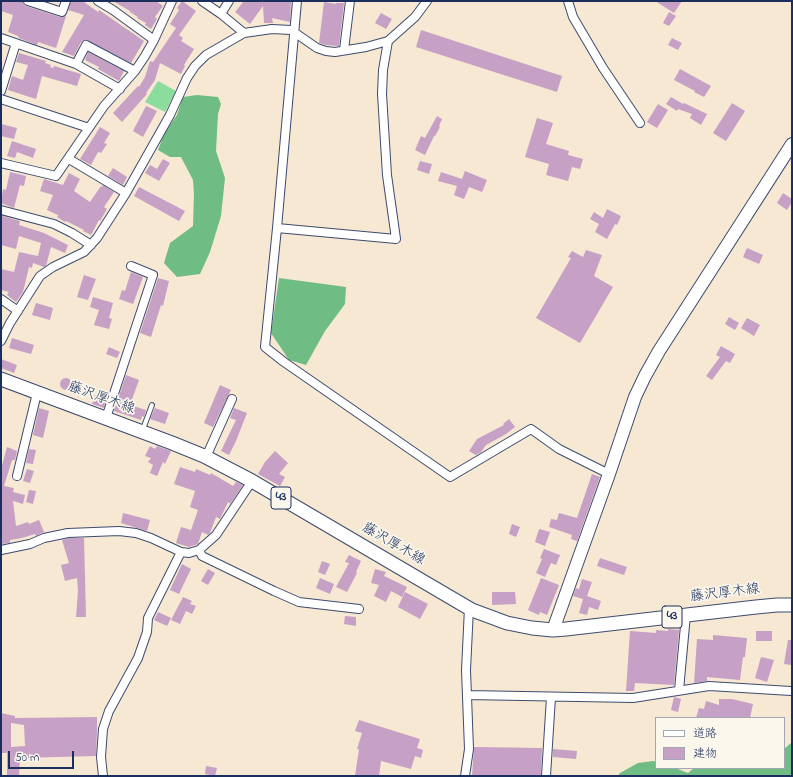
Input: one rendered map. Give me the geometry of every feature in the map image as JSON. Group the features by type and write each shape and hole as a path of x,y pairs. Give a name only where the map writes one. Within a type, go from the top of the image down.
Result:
{"main road":[{"name":"藤沢厚木線","path":"1,379 142,431 206,457 252,480 469,608 507,623 553,630 756,607 792,605"}],"street":[{"path":"28,1 62,12 66,1"},
{"path":"98,1 154,40"},
{"path":"1,163 56,176 104,106 135,71 154,40 172,1"},
{"path":"202,1 244,33"},
{"path":"220,14 229,1"},
{"path":"297,1 265,347 284,362 450,476 531,429 559,449 609,474"},
{"path":"344,50 350,1"},
{"path":"1,341 10,323 40,276 53,267 84,252 91,245 126,193 163,128 187,78 195,66 206,55 244,33 272,29 294,31 317,48 326,51 335,52 353,50 388,41 415,17 427,1"},
{"path":"568,1 573,17 603,68 640,123"},
{"path":"1,38 76,64 120,89"},
{"path":"277,228 396,238 388,175 382,94 383,70 388,41"},
{"path":"1,91 16,43"},
{"path":"76,64 86,45 135,71"},
{"path":"1,99 89,128"},
{"path":"553,630 635,397 659,351 792,144"},
{"path":"69,159 126,193"},
{"path":"1,210 54,224 91,245"},
{"path":"106,418 153,274 131,266"},
{"path":"1,299 18,311"},
{"path":"18,476 37,393"},
{"path":"206,457 232,399"},
{"path":"1,550 30,544 44,538 68,533 119,531 136,532 181,552 189,553 199,550 216,535 252,480"},
{"path":"199,550 202,556 299,602 360,609"},
{"path":"103,776 101,757 103,729 109,711 138,658 148,632 148,618 181,552"},
{"path":"465,776 469,749 466,670 469,608"},
{"path":"679,690 686,615"},
{"path":"467,695 633,698 709,686 791,691"},
{"path":"546,776 551,697"}],"lane":[{"path":"142,431 152,405"}],"green space":[{"path":"158,81 176,91 165,112 145,102"},
{"path":"197,95 218,97 221,104 218,114 216,151 225,178 221,216 210,252 200,274 177,277 164,263 170,243 193,226 193,180 181,157 170,157 158,150 164,134 177,115 183,97"},
{"path":"279,278 346,287 345,304 325,331 306,365 289,360 271,333"},
{"path":"792,738 792,776 618,776 620,773 638,763 653,761 655,762 655,769 678,769 688,773 693,769 785,769 785,748 791,743"}],"building":[{"path":"1,1 23,1 26,6 60,17 66,16 56,48 38,42 37,45 8,32 13,15 1,11"},
{"path":"71,1 84,2 98,12 99,10 144,41 131,63 86,40 81,42 74,56 62,52 84,15 68,10"},
{"path":"113,1 156,1 163,6 155,17 157,19 151,29 145,25 146,23 137,18 138,17 130,11"},
{"path":"182,1 196,11 179,35 183,38 181,41 194,49 184,65 185,66 181,74 160,63 155,80 146,93 147,94 122,122 113,113 138,86 139,87 145,77 150,61 153,62 176,28 170,24 179,10 177,8"},
{"path":"244,1 291,1 290,22 272,18 273,23 264,23 263,6 250,24 235,12"},
{"path":"655,1 682,1 674,13"},
{"path":"324,2 336,4 344,3 339,46 319,43"},
{"path":"669,12 676,16 669,26 663,23"},
{"path":"381,13 392,19 386,29 375,23"},
{"path":"421,30 562,76 557,92 416,47"},
{"path":"672,38 682,43 678,50 668,45"},
{"path":"88,52 124,71 119,81 98,69 99,67 85,60"},
{"path":"19,53 46,61 45,63 51,65 50,67 53,68 54,66 81,74 77,86 42,76 36,99 8,90 12,76 23,80 28,65 16,62"},
{"path":"680,69 711,86 704,97 674,80"},
{"path":"671,97 683,104 684,103 707,114 701,125 690,118 692,114 678,109 677,111 666,104"},
{"path":"732,103 745,111 726,141 713,133"},
{"path":"658,104 668,110 657,128 647,122"},
{"path":"146,106 157,111 143,137 133,131"},
{"path":"437,116 442,119 439,126 440,127 425,155 415,150 421,136 425,138"},
{"path":"537,118 553,123 546,144 569,151 568,155 583,159 580,169 572,167 568,181 546,175 549,164 525,157"},
{"path":"1,124 17,128 14,139 1,136"},
{"path":"100,127 110,133 104,143 107,144 101,153 98,152 91,165 80,159"},
{"path":"12,141 36,149 33,158 17,152 15,158 7,156"},
{"path":"163,159 170,163 159,181 145,173 150,165 157,169"},
{"path":"420,161 432,164 429,174 417,170"},
{"path":"113,168 127,177 123,185 108,176"},
{"path":"465,171 487,180 482,192 469,187 464,199 454,195 457,186 438,181 441,172 462,179"},
{"path":"10,172 26,176 24,186 20,185 14,208 1,203 3,189 6,190"},
{"path":"69,173 80,179 74,191 90,202 103,185 114,192 104,207 107,209 91,235 66,221 65,222 57,217 58,215 47,210 53,195 40,191 44,179 63,185"},
{"path":"139,187 185,211 179,221 134,196"},
{"path":"783,193 792,199 792,202 787,210 777,203"},
{"path":"607,209 621,216 617,225 615,224 607,239 595,232 599,224 590,219 594,212 603,218"},
{"path":"2,216 20,221 19,225 44,233 68,245 65,253 51,247 46,266 44,267 33,263 32,268 29,267 23,292 16,302 7,295 9,292 1,290 1,269 14,272 19,252 38,256 41,243 19,236 16,249 1,245"},
{"path":"747,248 763,255 759,264 743,257"},
{"path":"586,250 602,255 594,276 613,287 580,343 536,318 571,258 568,257 572,251 583,257"},
{"path":"131,272 143,277 133,304 119,299 122,290 125,291"},
{"path":"84,275 96,279 88,300 77,297"},
{"path":"158,278 169,281 163,306 161,305 151,337 140,333"},
{"path":"93,297 113,303 109,318 112,319 109,329 94,325 99,310 90,307"},
{"path":"36,303 53,308 50,320 32,315"},
{"path":"729,317 739,323 735,330 725,324"},
{"path":"747,318 760,325 754,336 741,328"},
{"path":"12,338 34,345 31,354 9,348"},
{"path":"721,346 735,354 730,363 726,361 712,380 706,376 720,357 716,355"},
{"path":"109,347 120,352 117,358 106,354"},
{"path":"1,359 17,365 14,373 1,368"},
{"path":"126,375 139,380 130,405 146,410 144,417 142,416 141,420 114,411"},
{"path":"68,378 71,379 71,389 64,390 61,389 60,382 61,379"},
{"path":"220,385 231,390 213,427 204,423"},
{"path":"95,395 106,399 104,408 92,404"},
{"path":"39,408 49,411 43,438 33,435"},
{"path":"155,408 169,413 165,424 150,419"},
{"path":"234,408 247,413 229,455 221,451 236,420 230,418"},
{"path":"509,419 515,427 506,434 486,445 481,452 476,455 469,451 477,439 504,425 503,424"},
{"path":"150,446 155,449 157,446 171,451 165,464 163,462 157,476 150,473 153,465 148,462 151,458 145,456"},
{"path":"7,447 17,451 15,460 12,460 4,486 14,488 13,492 25,495 23,504 13,501 16,526 28,522 29,524 39,520 44,532 36,536 35,534 10,540 10,543 1,544 1,469"},
{"path":"29,449 36,450 33,464 26,463"},
{"path":"275,451 288,463 279,474 285,477 280,486 258,474 265,462"},
{"path":"180,467 195,472 196,469 210,475 211,473 233,486 236,482 243,485 230,504 228,502 220,519 216,517 210,533 208,535 202,532 198,544 189,547 176,543 181,527 191,530 198,510 190,507 195,491 174,484"},
{"path":"27,469 34,471 30,483 23,481"},
{"path":"592,474 600,477 577,541 571,539 572,535 549,527 551,519 557,520 559,513 577,518"},
{"path":"29,490 36,491 33,504 26,502"},
{"path":"123,513 150,520 147,531 121,523"},
{"path":"512,524 520,527 516,537 509,534"},
{"path":"539,529 550,532 545,546 535,542"},
{"path":"69,538 84,538 86,617 76,617 78,591 77,578 65,581 61,565 69,563 62,540"},
{"path":"544,549 560,555 556,565 551,563 545,577 536,573 542,559 540,558"},
{"path":"349,555 361,561 356,572 357,573 347,592 336,587 349,563 345,562"},
{"path":"600,558 627,567 624,575 597,566"},
{"path":"322,561 330,564 325,575 318,572"},
{"path":"182,564 191,569 179,594 170,590"},
{"path":"208,569 215,573 208,585 201,581"},
{"path":"375,569 386,572 384,576 407,587 402,597 391,591 386,602 374,596 379,585 371,583"},
{"path":"320,578 334,584 330,594 316,588"},
{"path":"541,578 559,585 547,615 540,612 539,615 528,610"},
{"path":"582,579 592,582 587,596 601,601 598,610 589,607 587,615 579,613 583,599 573,596 576,588 579,589"},
{"path":"405,592 428,604 420,619 398,607"},
{"path":"492,592 515,592 516,604 492,605"},
{"path":"183,597 192,601 190,604 196,606 192,614 186,611 180,624 171,620"},
{"path":"158,612 171,618 167,626 154,620"},
{"path":"345,616 356,617 356,626 344,624"},
{"path":"668,629 679,630 674,685 635,683 634,691 626,691 630,631 656,633 656,630 668,631"},
{"path":"756,631 772,631 772,641 756,641"},
{"path":"713,635 747,638 740,680 707,677 707,681 694,683 697,639 713,640"},
{"path":"788,640 792,640 791,665 784,664"},
{"path":"761,657 774,660 767,682 755,678"},
{"path":"674,697 681,699 678,712 671,710"},
{"path":"719,699 732,699 753,704 750,717 696,717 699,708 704,709 706,701 719,705"},
{"path":"1,713 15,716 15,718 97,717 96,756 20,758 19,776 7,776 7,753 1,753","holes":["11,723 24,725 25,746 11,747"]},
{"path":"359,720 420,739 417,748 423,750 421,758 415,756 411,769 381,761 379,776 355,776 359,749 357,749 362,733 355,731"},
{"path":"474,747 542,748 541,776 472,776"},
{"path":"553,749 577,751 576,759 553,757"},
{"path":"206,766 217,768 215,776 205,774"}]}
